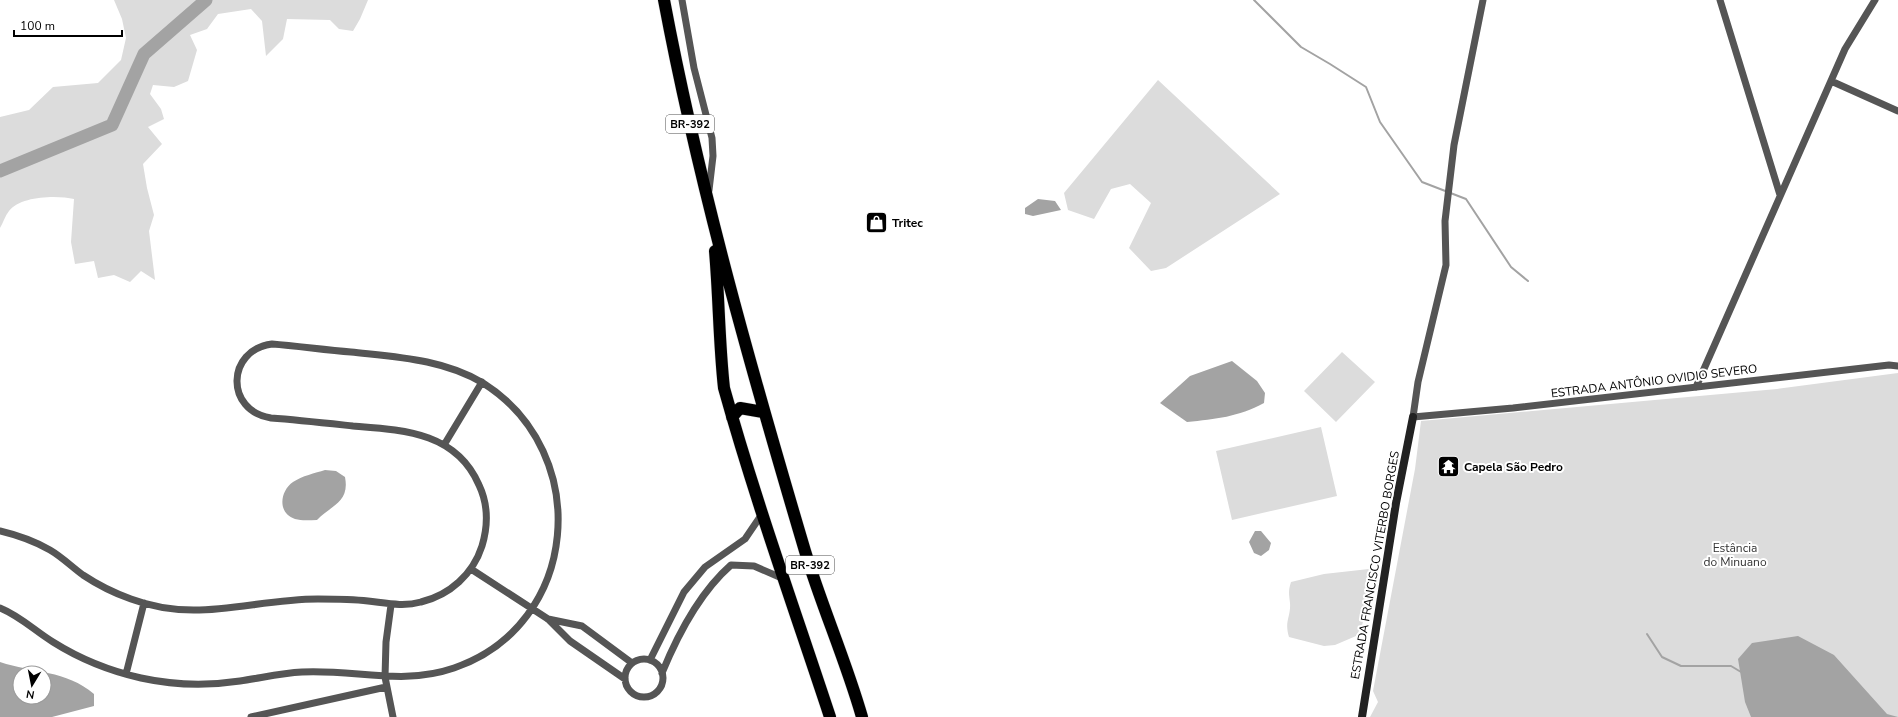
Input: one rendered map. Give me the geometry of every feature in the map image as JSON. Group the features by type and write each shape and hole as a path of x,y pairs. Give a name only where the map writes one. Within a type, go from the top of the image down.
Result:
{"highway":[{"name":"BR-392","path":"658,0 684,123 715,251 719,287 721,365 724,388 762,514 830,717"},
{"name":"BR-392","path":"664,0 678,72 708,197 763,412 820,597 861,717"},
{"path":"732,417 740,408 763,412"}],"street":[{"path":"682,0 694,68 712,138 713,156 708,197"},
{"path":"1413,417 1418,382 1446,265 1446,221 1454,145 1483,0"},
{"path":"1720,0 1780,195"},
{"path":"1696,387 1845,49 1875,0"},
{"path":"1831,81 1898,112"},
{"path":"0,531 38,544 62,558 94,582 118,594 144,603 172,609 200,611 301,599 355,600 391,604 421,602 439,596 456,585 471,569 479,553 485,535 486,515 483,497 472,471 459,456 444,445 427,437 400,430 271,418 259,415 248,408 241,398 236,381 239,368 249,353 260,347 272,344 417,359 450,368 482,382 510,404 529,426 541,445 554,478 559,512 557,548 546,582 532,608 516,628 503,640 473,660 456,668 421,676 384,677 350,672 305,672 240,681 200,684 162,681 126,674 106,668 72,653 17,617 0,608"},
{"name":"ESTRADA ANTÔNIO OVIDIO SEVERO","path":"1413,417 1513,408 1889,365 1898,366"},
{"path":"444,445 482,382"},
{"name":"ESTRADA FRANCISCO VITERBO BORGES","path":"1362,717 1395,511 1413,417"},
{"path":"650,660 684,592 705,567 745,539 762,514"},
{"path":"662,673 657,665 650,660 641,660 632,663 626,670 625,679 630,692 638,696 647,697 658,690 662,682 662,673 695,607 720,575 731,565 754,566 785,580"},
{"path":"471,569 548,619 570,641 625,679"},
{"path":"126,674 144,603"},
{"path":"391,604 386,642 384,677 393,717"},
{"path":"548,619 582,626 632,663"},
{"path":"251,717 386,687"}],"green space":[{"path":"114,0 368,0 353,31 339,29 330,20 287,19 283,39 266,56 262,21 251,9 218,14 207,29 190,35 197,50 188,81 174,87 153,85 150,94 161,109 164,119 148,127 162,144 143,164 154,215 149,231 155,280 141,271 130,282 114,275 98,278 94,261 75,264 71,242 74,199 49,197 21,202 9,211 0,228 0,117 29,110 53,87 98,83 121,60 126,38 122,19"},
{"path":"1158,80 1280,194 1166,268 1151,271 1129,248 1151,203 1130,184 1111,189 1094,219 1068,210 1064,193"},
{"path":"1342,352 1375,382 1336,422 1304,391"},
{"name":"Estância do Minuano","path":"1898,373 1898,717 1370,717 1378,702 1373,691 1415,469 1421,421 1777,389"},
{"path":"1321,427 1337,496 1232,520 1216,451"},
{"path":"1369,569 1369,593 1362,626 1356,636 1335,645 1324,646 1289,637 1287,623 1290,608 1289,588 1291,582 1324,574"}],"shaded area":[{"path":"1038,199 1055,201 1061,210 1033,216 1025,214 1025,208"},
{"path":"1232,361 1257,381 1265,393 1264,403 1236,414 1187,422 1160,403 1190,376"},
{"path":"325,470 336,471 345,477 345,493 342,498 317,520 298,520 289,516 285,512 282,502 285,491 293,482 300,478"},
{"path":"1255,531 1261,531 1271,543 1269,550 1261,556 1254,553 1249,542"},
{"path":"1798,636 1834,655 1887,714 1898,717 1751,717 1745,702 1738,659 1752,643"},
{"path":"0,662 12,666 12,705 52,705 52,674 72,680 94,694 94,706 52,717 0,717"}],"waterway":[{"path":"0,171 112,125 144,54 206,0"},
{"path":"1254,0 1301,47 1366,87 1380,122 1422,182 1466,199 1511,267 1528,281"},
{"path":"1647,634 1662,657 1681,666 1731,666 1741,672"}],"place":[{"name":"Tritec","path":"877,223"},
{"name":"Capela São Pedro","path":"1448,467"}]}
